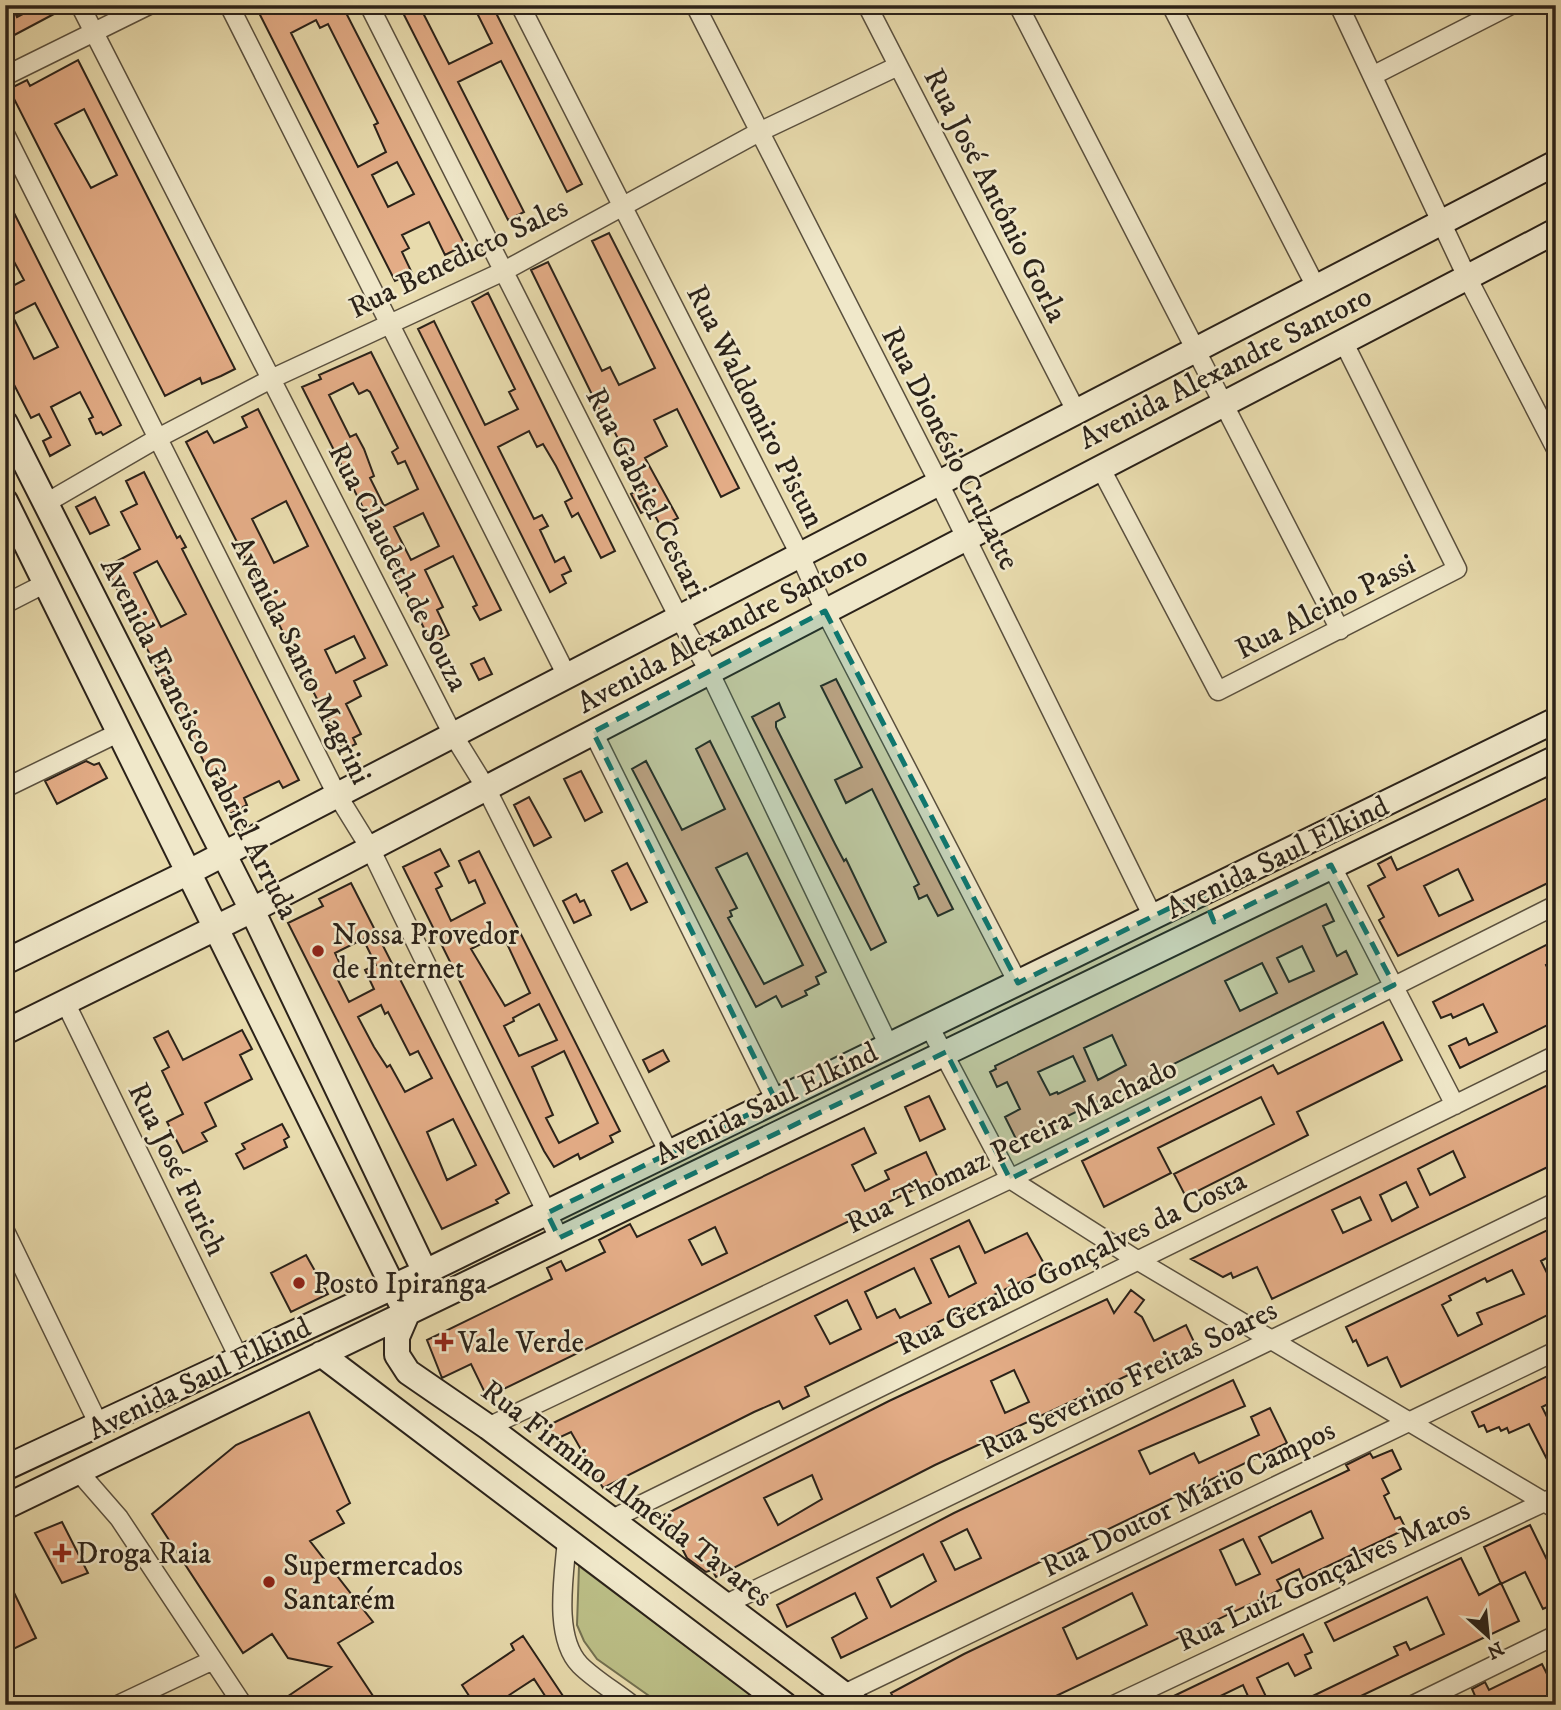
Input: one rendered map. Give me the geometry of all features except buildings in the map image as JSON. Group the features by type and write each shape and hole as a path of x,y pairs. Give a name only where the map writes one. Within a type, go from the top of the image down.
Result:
{"main road":[{"name":"Avenida Alexandre Santoro","path":"5,962 189,872 1315,285 1556,163"},
{"name":"Avenida Alexandre Santoro","path":"5,1032 252,910 1556,231"},
{"name":"Avenida Francisco Gabriel Arruda","path":"5,423 252,910 425,1272"},
{"path":"5,500 407,1313"},
{"name":"Avenida Saul Elkind","path":"5,1468 425,1272 1556,720"},
{"name":"Avenida Saul Elkind","path":"5,1507 1556,758"},
{"path":"1202,892 1214,922"},
{"name":"Rua Firmino Almeida Tavares","path":"425,1272 397,1338 397,1355 408,1372 488,1427 852,1699"},
{"path":"321,1354 779,1704"},
{"path":"78,1472 60,1464 62,1455 69,1445 99,1425"}],"street":[{"name":"Rua Claudeth de Souza","path":"80,5 452,733 486,788 669,1153"},
{"path":"5,76 149,5"},
{"path":"229,5 566,674"},
{"name":"Rua Gabriel Cestari","path":"369,5 678,616 709,671 889,1046"},
{"name":"Rua Waldomiro Pistun","path":"520,5 799,553 825,611 1018,983"},
{"name":"Rua Dionésio Cruzatte","path":"695,5 938,481 1153,917"},
{"name":"Rua José Antônio Gorla","path":"867,5 1075,410"},
{"path":"1018,5 1340,630"},
{"path":"1171,5 1315,285"},
{"path":"1339,5 1466,277 1556,449"},
{"path":"1374,75 1511,5"},
{"name":"Rua Benedicto Sales","path":"46,503 158,438 271,379 504,271 759,132 898,66"},
{"name":"Avenida Santo Magrini","path":"5,134 336,793 370,848 559,1238"},
{"name":"Rua Alcino Passi","path":"1100,467 1218,691 1340,630 1457,569 1343,341"},
{"path":"5,604 46,583"},
{"path":"5,788 120,732"},
{"path":"593,732 776,1101"},
{"path":"1331,865 1455,1105"},
{"name":"Rua Thomaz Pereira Machado","path":"488,1427 1010,1179 1556,905"},
{"name":"Rua José Furich","path":"65,1002 240,1360"},
{"path":"929,1026 946,1052 1010,1179 1137,1260 1411,1423 1552,1502"},
{"name":"Rua Geraldo Gonçalves da Costa","path":"612,1519 1556,1055"},
{"name":"Rua Severino Freitas Soares","path":"724,1605 1556,1202"},
{"path":"5,1231 99,1425"},
{"name":"Rua Doutor Mário Campos","path":"852,1699 1556,1352"},
{"path":"78,1472 119,1518 243,1705"},
{"name":"Rua Luíz Gonçalves Matos","path":"1114,1705 1552,1502"},
{"path":"567,1540 562,1616 568,1640 579,1664 632,1705"},
{"path":"1413,1705 1556,1635"},
{"path":"118,1705 213,1660"}],"highlighted area":[{"path":"825,611 1018,983 1202,892 1214,922 1331,865 1394,985 1010,1179 946,1052 559,1238 547,1213 776,1101 593,732"}],"green space":[{"path":"579,1566 751,1695 728,1705 662,1705 597,1659 577,1625"}],"place":[{"name":"Nossa Provedor de Internet","path":"318,951"},
{"name":"Posto Ipiranga","path":"299,1283"},
{"name":"Vale Verde","path":"444,1342"},
{"name":"Droga Raia","path":"62,1553"},
{"name":"Supermercados Santarém","path":"269,1582"}]}
